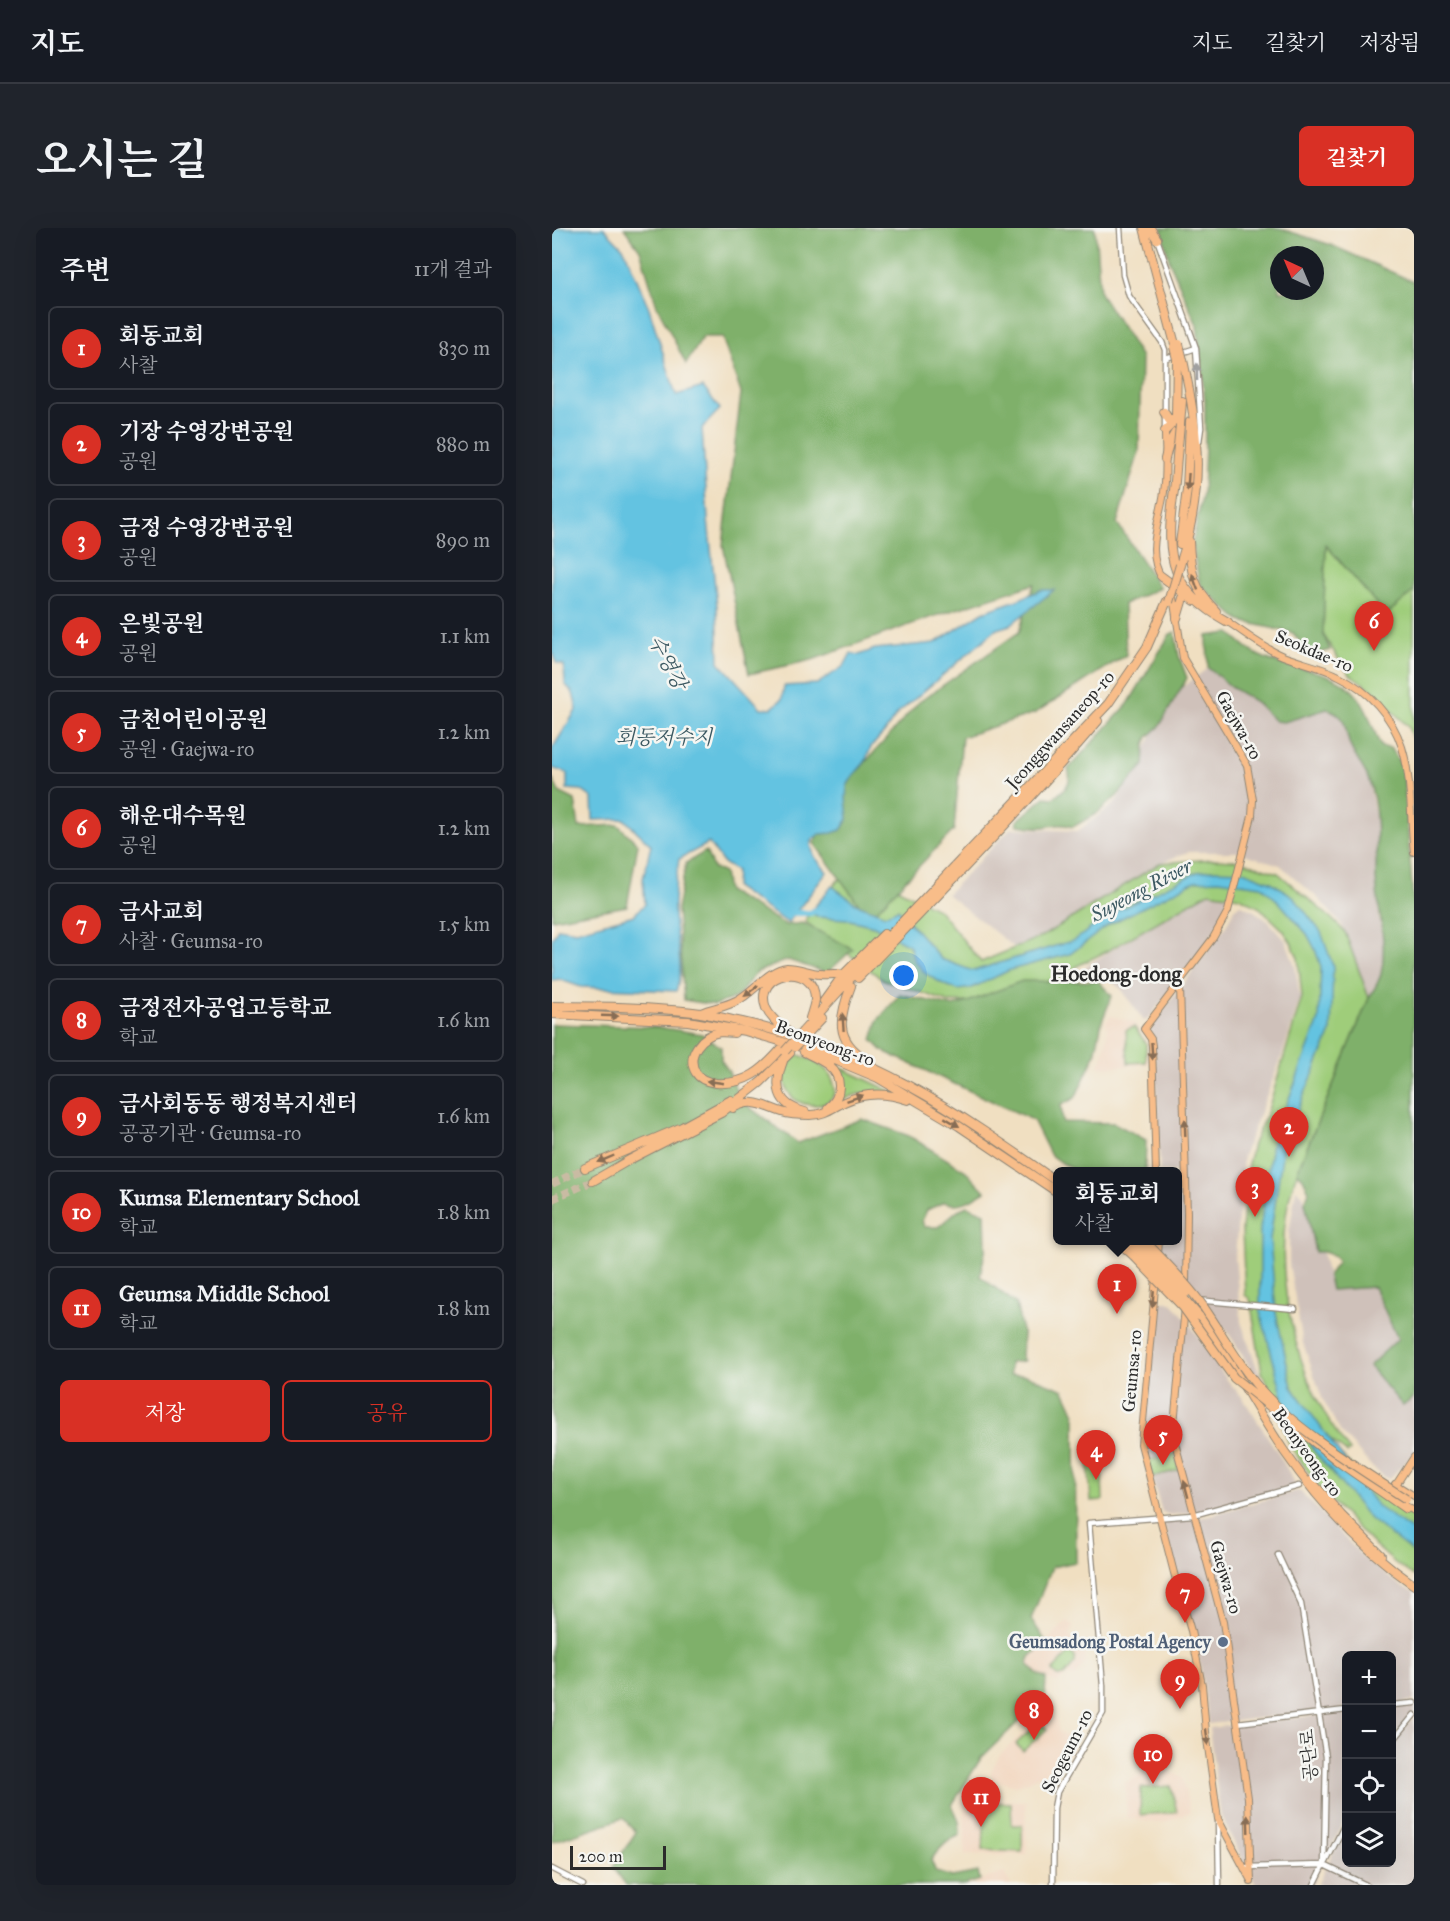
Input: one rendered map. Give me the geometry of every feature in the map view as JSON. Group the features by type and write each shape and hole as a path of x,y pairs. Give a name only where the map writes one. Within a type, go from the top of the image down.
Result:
{"highway":[{"path":"1147,228 1157,239"},
{"path":"1147,228 1193,404 1195,496 1189,530 1178,564"},
{"path":"1165,431 1176,417 1180,360"},
{"path":"1180,360 1182,385 1180,425 1170,547 1181,581 1197,603"},
{"path":"1164,412 1170,420 1176,417"},
{"path":"1165,431 1186,436 1194,449 1178,564"},
{"path":"1165,459 1168,443 1175,433"},
{"path":"1189,530 1191,571 1198,590 1203,598 1228,622"},
{"name":"Jeonggwansaneop-ro","path":"931,897 1127,686 1152,643 1168,601 1178,564"},
{"path":"1161,576 1197,603 1228,622"},
{"path":"1177,618 1181,601 1188,596"},
{"path":"721,1113 761,1082 884,934 931,897"},
{"path":"810,1018 931,897"},
{"path":"700,1013 733,1003 783,969 799,969 820,974 835,973 847,981"},
{"path":"789,1034 766,1009 765,993 774,979 782,975 798,975 811,986 815,1002 803,1032"},
{"path":"847,981 841,1017 848,1043 855,1053 894,1076"},
{"name":"Beonyeong-ro","path":"554,1005 700,1013 789,1034 849,1056 894,1076 984,1129 1053,1179"},
{"name":"Beonyeong-ro","path":"552,1014 656,1018 721,1026 758,1034 786,1051 855,1067 878,1078 958,1126 1053,1189"},
{"path":"758,1034 721,1032 704,1038 693,1053 692,1062 695,1072 709,1082 725,1084 740,1082 786,1051"},
{"path":"786,1051 820,1061 835,1072 839,1090 835,1102 824,1110 815,1112 798,1111 789,1106 777,1088 778,1076 786,1051"},
{"path":"585,1168 682,1127 740,1094 786,1051"},
{"path":"740,1094 770,1062"},
{"path":"593,1180 721,1113 749,1102 761,1103 791,1114 814,1115 827,1112 858,1096 872,1094 888,1094 922,1104"},
{"path":"1141,1248 1172,1277 1201,1315"},
{"path":"1141,1248 1234,1378 1411,1505"},
{"path":"1141,1248 1179,1277 1202,1304 1250,1378 1293,1422"},
{"name":"Beonyeong-ro","path":"1201,1315 1218,1333 1305,1474 1341,1515 1384,1557 1414,1579"},
{"name":"Beonyeong-ro","path":"1201,1315 1283,1450 1311,1489 1363,1545 1414,1585"}],"main road":[{"name":"Gaejwa-ro","path":"1165,431 1164,490 1154,554 1157,570 1172,591 1182,658 1247,765 1252,800 1252,816 1233,897 1219,929 1178,985 1180,987 1186,1161 1185,1314 1173,1435 1223,1622 1248,1798 1247,1867 1252,1884"},
{"name":"Seokdae-ro","path":"1228,622 1276,653 1329,671 1349,681 1368,695 1382,711 1398,738 1404,755 1414,852"},
{"path":"1156,1167 1152,1046 1151,1039 1144,1029 1178,985"},
{"name":"Geumsa-ro","path":"1159,1245 1141,1444 1191,1630 1199,1669 1218,1819 1247,1867"},
{"path":"1411,1505 1394,1497 1391,1490 1414,1457"},
{"path":"1395,1484 1411,1505"}],"street":[{"name":"Gaejwa-ro","path":"1120,228 1123,275 1130,296 1162,342 1166,358 1165,431"},
{"path":"1157,239 1196,348 1201,428 1194,449"},
{"path":"1166,358 1196,348"},
{"path":"1185,1299 1295,1309"},
{"path":"1185,1314 1196,1300"},
{"path":"1160,1518 1193,1515 1299,1486"},
{"name":"Seogeum-ro","path":"1053,1885 1054,1808 1057,1792 1104,1708 1089,1522 1160,1518"},
{"name":"공단로","path":"1278,1555 1301,1604 1326,1757 1324,1864 1314,1885"},
{"path":"1396,1705 1414,1703"},
{"path":"1237,1723 1342,1711"},
{"path":"1396,1737 1414,1714"},
{"name":"Geumsa-ro","path":"1218,1819 1219,1885"},
{"path":"1324,1864 1342,1831"},
{"path":"1218,1839 1227,1837"},
{"path":"1247,1867 1324,1864 1366,1885"},
{"path":"552,1869 583,1885"}],"shaded area":[{"path":"1208,668 1234,689 1256,702 1275,721 1284,722 1327,709 1334,711 1345,722 1350,746 1369,781 1378,832 1376,877 1384,948 1380,976 1369,998 1342,925 1319,899 1280,865 1238,852 1188,852 1160,863 1043,936 1015,948 947,894 1011,828 1078,831 1114,804 1135,773 1168,698"},
{"path":"1209,892 1230,896 1231,901 1209,940 1148,1019 1144,1021 1122,990 1099,971 1085,969 1087,965"},
{"path":"1240,904 1256,912 1269,922 1286,941 1295,966 1300,998 1282,1056 1243,1156 1235,1257 1241,1322 1260,1376 1257,1379 1201,1295 1161,1250 1162,1245 1182,1245 1182,1167 1160,1167 1154,1037 1150,1029 1226,926 1235,908"},
{"path":"1111,1016 1133,1022 1148,1044 1149,1064 1099,1066 1107,1036 1105,1022"},
{"path":"1296,1189 1303,1195 1315,1252 1322,1251 1331,1290 1374,1287 1399,1340 1402,1406 1414,1397 1414,1453 1390,1478 1373,1468 1340,1431 1322,1398 1303,1343 1289,1264 1289,1233"},
{"path":"1157,1302 1171,1302 1187,1320 1228,1381 1242,1397 1278,1453 1295,1483 1294,1487 1190,1513 1170,1515 1162,1512 1145,1453 1143,1436"},
{"path":"1297,1491 1301,1492 1365,1559 1402,1587 1414,1592 1414,1701 1396,1703 1396,1651 1342,1651 1342,1708 1209,1724 1193,1627 1164,1524 1169,1520 1199,1518"},
{"path":"1067,1621 1073,1627 1069,1636 1083,1650 1086,1662 1075,1677 1067,1675 1059,1682 1055,1682 1036,1674 1028,1664 1030,1658"},
{"path":"1414,1705 1414,1712 1396,1734 1396,1707"},
{"path":"1045,1707 1057,1721 1058,1731 1071,1736 1074,1742 1073,1751 1039,1777 1015,1786 992,1779 991,1771 1000,1755 1038,1718 1041,1708"},
{"path":"1342,1712 1342,1825 1312,1885 1256,1885 1221,1817 1209,1728"},
{"path":"1414,1717 1414,1877 1410,1885 1317,1885 1342,1834 1342,1867 1396,1867 1396,1739"},
{"path":"1163,1769 1182,1777 1190,1812 1166,1822 1155,1823 1127,1818 1125,1783 1145,1772"},
{"path":"964,1800 1025,1801 1027,1855 965,1855"},
{"path":"1004,1873 1011,1885 964,1885 980,1880"}],"green space":[{"path":"624,228 1095,228 1100,293 1141,357 1139,452 1117,523 1160,588 1124,604 1126,655 1035,713 962,737 954,830 869,918 814,843 845,785 919,702 1019,632 1034,584 923,620 812,660 749,674 723,545 741,393 722,337 703,337 686,364 657,306 640,250"},
{"path":"1161,228 1279,228 1331,245 1414,282 1414,591 1386,615 1326,545 1323,634 1330,650 1311,656 1293,633 1240,621 1200,585 1192,544 1203,493 1205,446 1205,401 1197,325 1170,263"},
{"path":"1326,545 1386,615 1414,591 1414,743 1408,727 1370,688 1351,675 1323,634"},
{"path":"1175,632 1179,656 1187,678 1159,727 1148,737 1145,745 1144,765 1117,796 1096,814 1073,827 1018,825 1017,821 1045,797 1053,798 1064,789 1069,782 1068,769 1128,704 1170,634"},
{"path":"1230,633 1256,654 1269,660 1324,674 1348,687 1365,708 1381,747 1390,748 1401,764 1414,912 1414,1397 1403,1406 1369,1366 1398,1339 1374,1287 1331,1290 1328,1276 1338,1261 1328,1253 1315,1252 1305,1202 1309,1191 1303,1178 1297,1172 1381,974 1383,938 1376,877 1375,805 1367,776 1352,749 1339,714 1327,709 1284,722 1275,721 1256,702 1234,689 1208,668 1207,636"},
{"path":"552,778 559,792 575,800 579,827 618,825 638,844 627,906 552,919"},
{"path":"706,851 713,868 724,873 727,891 786,925 803,923 853,949 827,973 788,960 757,972 737,997 715,1005 684,1000 677,909 686,863"},
{"path":"1214,859 1238,860 1278,873 1332,919 1345,932 1369,998 1292,1189 1286,1215 1284,1276 1288,1308 1305,1370 1332,1427 1350,1451 1347,1453 1312,1426 1383,1497 1414,1516 1414,1576 1371,1542 1320,1489 1290,1446 1262,1372 1250,1299 1245,1295 1242,1229 1248,1164 1253,1144 1268,1110 1302,997 1298,958 1283,930 1260,908 1240,897 1209,892 1079,965 1026,1002 948,1002 882,979 806,922 806,918 838,880 872,880 897,888 939,910 981,962 1043,936 1160,863"},
{"path":"1022,981 1098,981 1112,996 1102,1021 1095,1055 1075,1098 1061,1105 1063,1122 1114,1123 1146,1140 1145,1167 1069,1167 1051,1156 1033,1120 883,1051 872,1040 878,1020 900,994 951,1006 965,1003"},
{"path":"552,1024 657,1027 702,1034 721,1047 721,1060 728,1070 741,1101 798,1143 862,1119 909,1136 966,1171 985,1191 966,1202 950,1204 944,1202 927,1210 922,1221 925,1227 938,1227 958,1210 967,1206 985,1213 986,1247 980,1276 1016,1304 1023,1335 1021,1356 1024,1361 1010,1363 1010,1375 1026,1375 1064,1390 1075,1414 1076,1562 1052,1567 1031,1619 1046,1642 1030,1657 1028,1664 1036,1673 1046,1678 1045,1696 981,1758 952,1805 959,1821 960,1835 944,1845 931,1860 936,1872 952,1877 978,1872 980,1880 964,1885 626,1885 613,1867 636,1832 623,1818 552,1842"},
{"path":"1134,1027 1146,1043 1146,1062 1128,1063 1126,1030"},
{"path":"799,1055 819,1064 829,1073 835,1093 828,1102 817,1105 806,1104 790,1094 786,1087 785,1073 792,1060"},
{"path":"833,1064 899,1095 859,1094 837,1104 843,1089 839,1073"},
{"path":"1175,1453 1179,1470 1152,1477 1147,1461"},
{"path":"1101,1458 1103,1500 1091,1501 1088,1459"},
{"path":"1070,1652 1075,1657 1075,1663 1064,1676 1057,1676 1052,1671"},
{"path":"1040,1721 1047,1729 1023,1751 1016,1744"},
{"path":"1171,1786 1177,1812 1140,1815 1141,1788"},
{"path":"1011,1803 1012,1825 1022,1825 1022,1852 983,1850 985,1804"}],"water":[{"name":"회동저수지","path":"552,228 604,228 624,249 649,308 676,395 703,387 720,409 702,428 717,606 719,662 761,708 772,708 782,699 784,686 817,684 844,666 851,653 859,655 875,649 935,643 983,612 1041,590 1054,590 1010,625 997,629 897,714 871,747 865,762 847,786 848,819 841,830 820,834 813,839 811,845 814,856 827,872 788,923 735,887 736,871 723,863 709,843 679,859 674,905 680,961 676,991 581,987 558,979 552,981 552,939 558,928 576,931 634,915 645,904 643,879 651,845 624,819 593,820 592,798 581,790 567,789 567,773 552,768 552,749 577,709 573,693 565,684 564,665 556,663 552,653"},
{"path":"1243,871 1271,882 1293,896 1321,932 1333,966 1331,1032 1284,1142 1270,1239 1276,1313 1292,1387 1378,1507 1414,1532 1414,1553 1370,1519 1314,1451 1284,1401 1260,1311 1260,1229 1272,1143 1319,1020 1321,967 1315,949 1307,934 1279,902 1261,886 1219,880 1195,881 1110,924 1070,954 1010,970 972,988 958,990 926,974 915,961 909,945 874,926 846,919 818,917 810,912 832,886 857,904 885,915 898,909 941,959 973,971 1075,940 1110,914 1197,872"}],"waterway":[{"name":"Suyeong River","path":"792,908 795,913 811,913 817,909"}],"tunnel":[{"path":"552,1184 585,1168"},
{"path":"552,1199 593,1181"}],"place":[{"name":"해운대수목원","path":"1374,651"},
{"name":"기장 수영강변공원","path":"1289,1157"},
{"name":"금정 수영강변공원","path":"1255,1217"},
{"name":"회동교회","path":"1117,1314"},
{"name":"금천어린이공원","path":"1163,1465"},
{"name":"은빛공원","path":"1096,1480"},
{"name":"금사교회","path":"1185,1623"},
{"name":"Geumsadong Postal Agency","path":"1223,1642"},
{"name":"금사회동동 행정복지센터","path":"1180,1709"},
{"name":"금정전자공업고등학교","path":"1034,1740"},
{"name":"Kumsa Elementary School","path":"1153,1784"},
{"name":"Geumsa Middle School","path":"981,1827"}],"district":[{"name":"Hoedong-dong","path":"1116,974"}],"water label":[{"name":"수영강","path":"668,662"}]}
